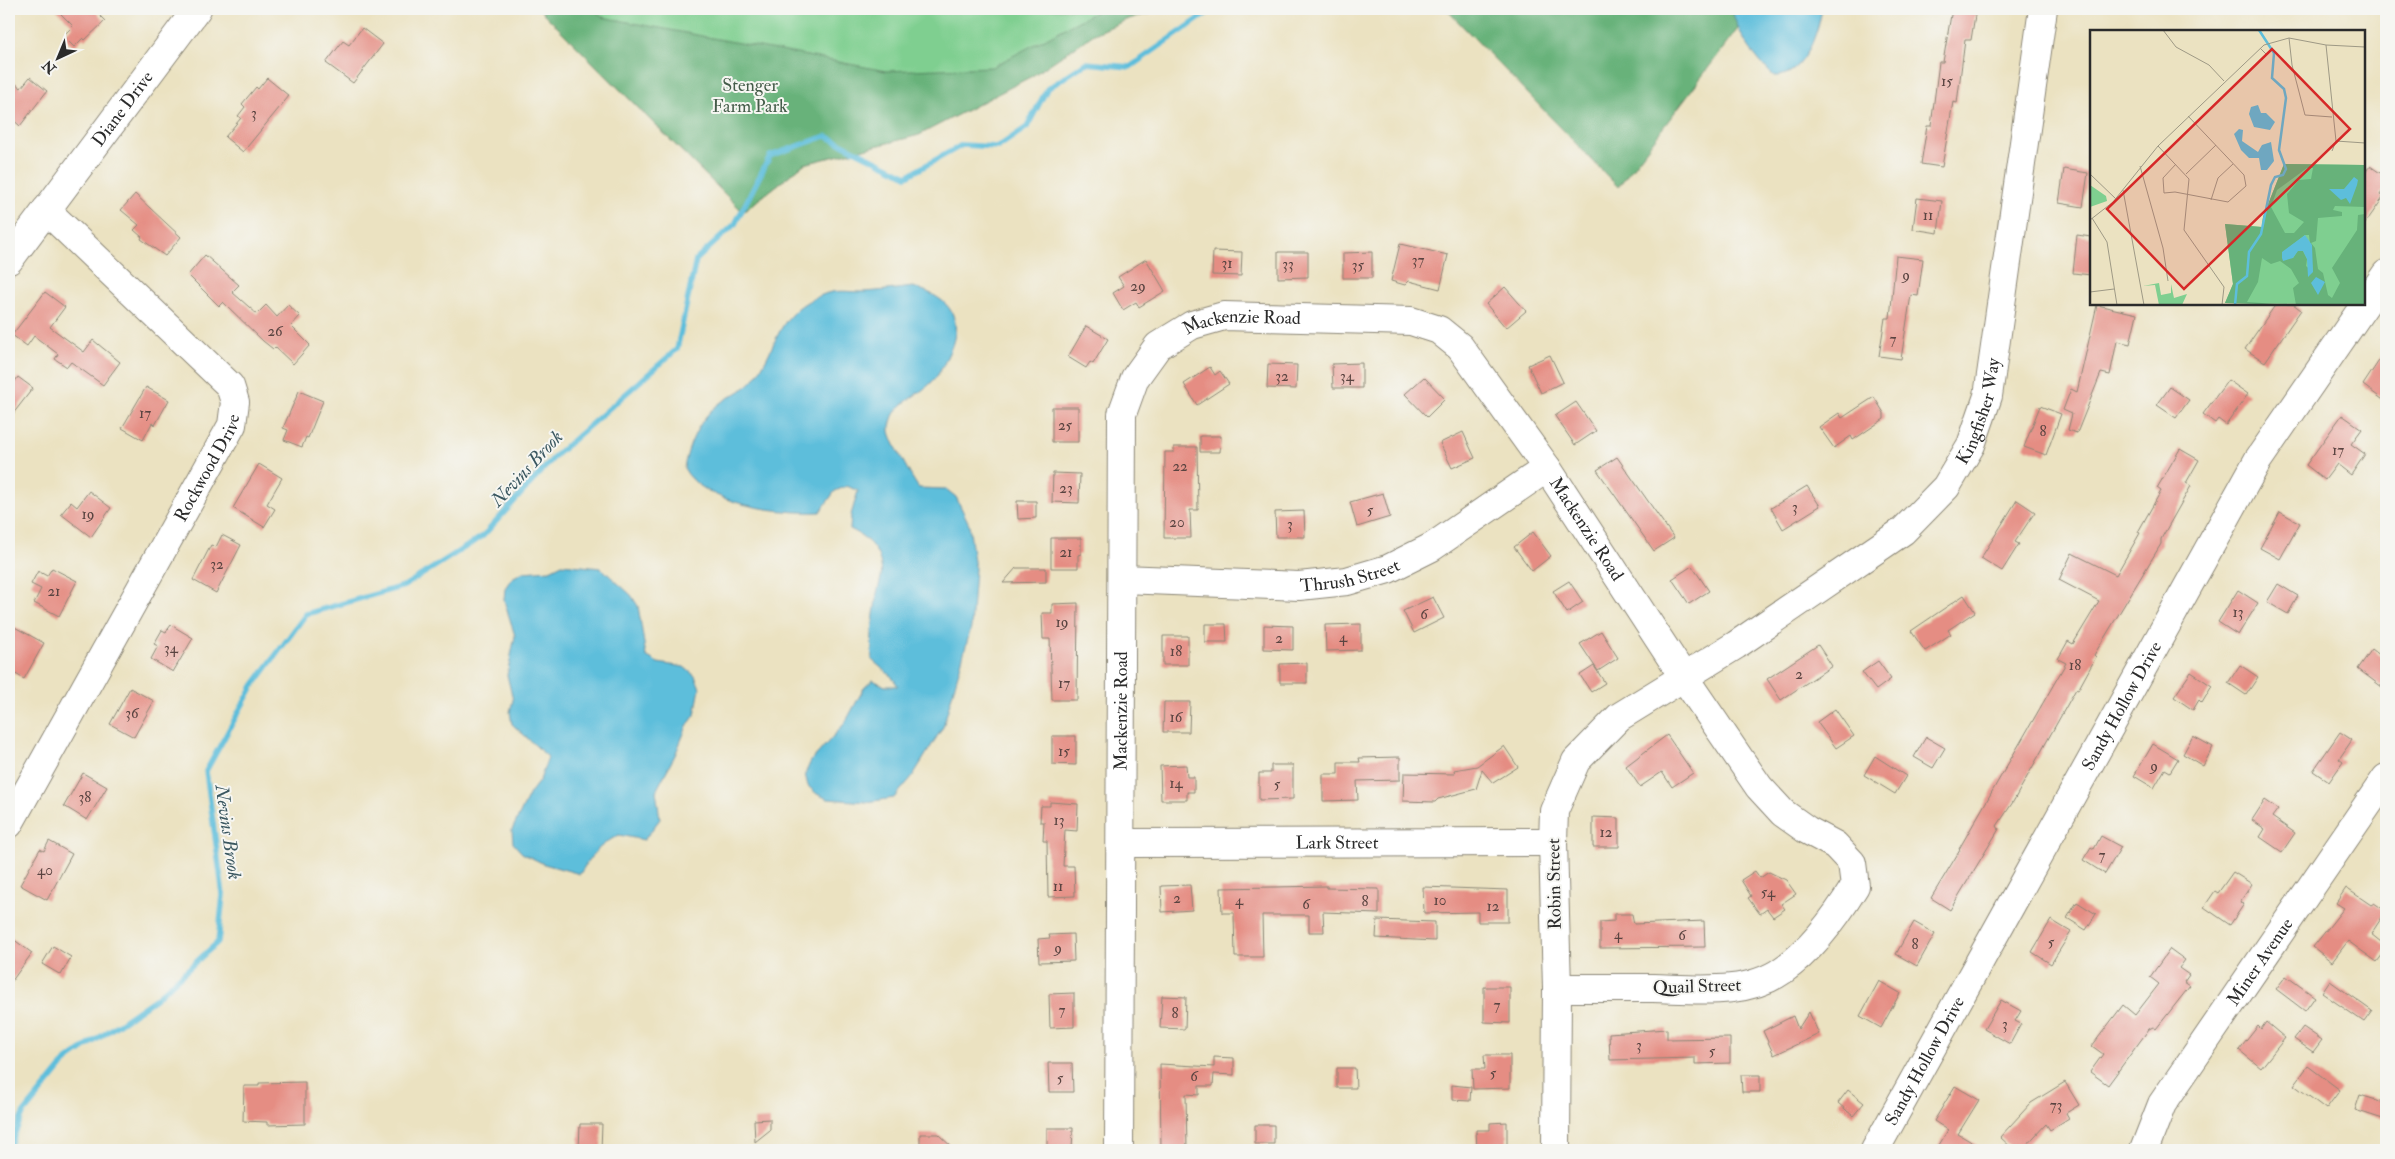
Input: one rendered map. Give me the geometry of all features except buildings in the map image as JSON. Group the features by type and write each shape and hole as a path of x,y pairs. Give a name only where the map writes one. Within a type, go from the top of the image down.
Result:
{"street":[{"name":"Diane Drive","path":"46,210 194,9"},
{"name":"Kingfisher Way","path":"1683,676 1736,645 1903,531 1946,487 1971,445 1988,396 2043,9"},
{"path":"9,260 46,210"},
{"name":"Rockwood Drive","path":"9,824 232,424 235,402 230,386 46,210"},
{"name":"Sandy Hollow Drive","path":"2365,305 2386,274"},
{"name":"Sandy Hollow Drive","path":"1875,1150 2258,460 2365,305"},
{"name":"Mackenzie Road","path":"1119,1150 1123,579 1122,414 1135,378 1158,346 1192,325 1224,316 1411,321 1439,330 1460,347 1547,468 1683,676 1759,787 1783,812 1807,830 1835,845 1852,863 1855,886"},
{"name":"Thrush Street","path":"1123,579 1299,586 1346,581 1388,569 1432,547 1547,468"},
{"name":"Robin Street","path":"1556,1150 1557,988 1553,842 1554,810 1576,761 1596,738 1619,718 1683,676"},
{"name":"Miner Avenue","path":"2144,1150 2162,1104 2386,778"},
{"name":"Lark Street","path":"1121,842 1553,842"},
{"name":"Quail Street","path":"1557,988 1723,989 1754,984 1782,971 1806,951 1843,905 1855,886"}],"green space":[{"name":"Stenger Farm Park","path":"539,9 1167,9 1128,19 1094,34 1032,76 919,135 804,164 743,212"},
{"name":"Stenger Farm Park","path":"539,9 593,9 602,17 886,71 992,67 1101,9 1167,9 1128,19 1094,34 1032,76 919,135 804,164 743,212"},
{"path":"1446,9 1753,9 1618,187"}],"water":[{"path":"1732,9 1822,9 1813,41 1801,62 1794,70 1785,75 1774,76 1760,62 1742,36"},
{"path":"913,287 937,297 946,304 952,312 955,321 955,332 953,344 934,380 909,399 894,414 890,425 891,436 919,488 946,489 956,497 969,524 975,569 971,628 943,727 912,777 894,798 867,802 828,799 817,794 808,786 805,774 811,761 845,723 864,688 873,680 885,686 898,686 892,677 872,660 873,626 881,570 880,560 874,549 866,539 850,529 851,515 858,491 847,486 835,491 820,512 765,509 725,499 708,491 694,481 684,468 688,450 706,416 720,403 745,388 753,380 781,329 796,310 807,302 832,292 882,291"},
{"path":"562,564 601,568 631,595 638,606 646,656 658,663 684,667 695,676 700,688 695,715 687,726 675,755 656,791 660,819 644,840 619,835 606,843 592,856 580,874 544,864 522,853 513,843 512,830 530,793 540,780 548,757 512,724 510,712 513,700 507,675 515,636 504,600 505,588 512,578 523,572 550,570"}],"waterway":[{"name":"Nevins Brook","path":"9,1147 23,1114 67,1060 155,999 218,942 223,895 206,771 253,686 306,614 404,586 483,536 557,454 677,349 696,260 735,224 770,156 826,136 907,176 962,145 998,147 1027,127 1047,89 1086,63 1130,67 1213,9"}]}
